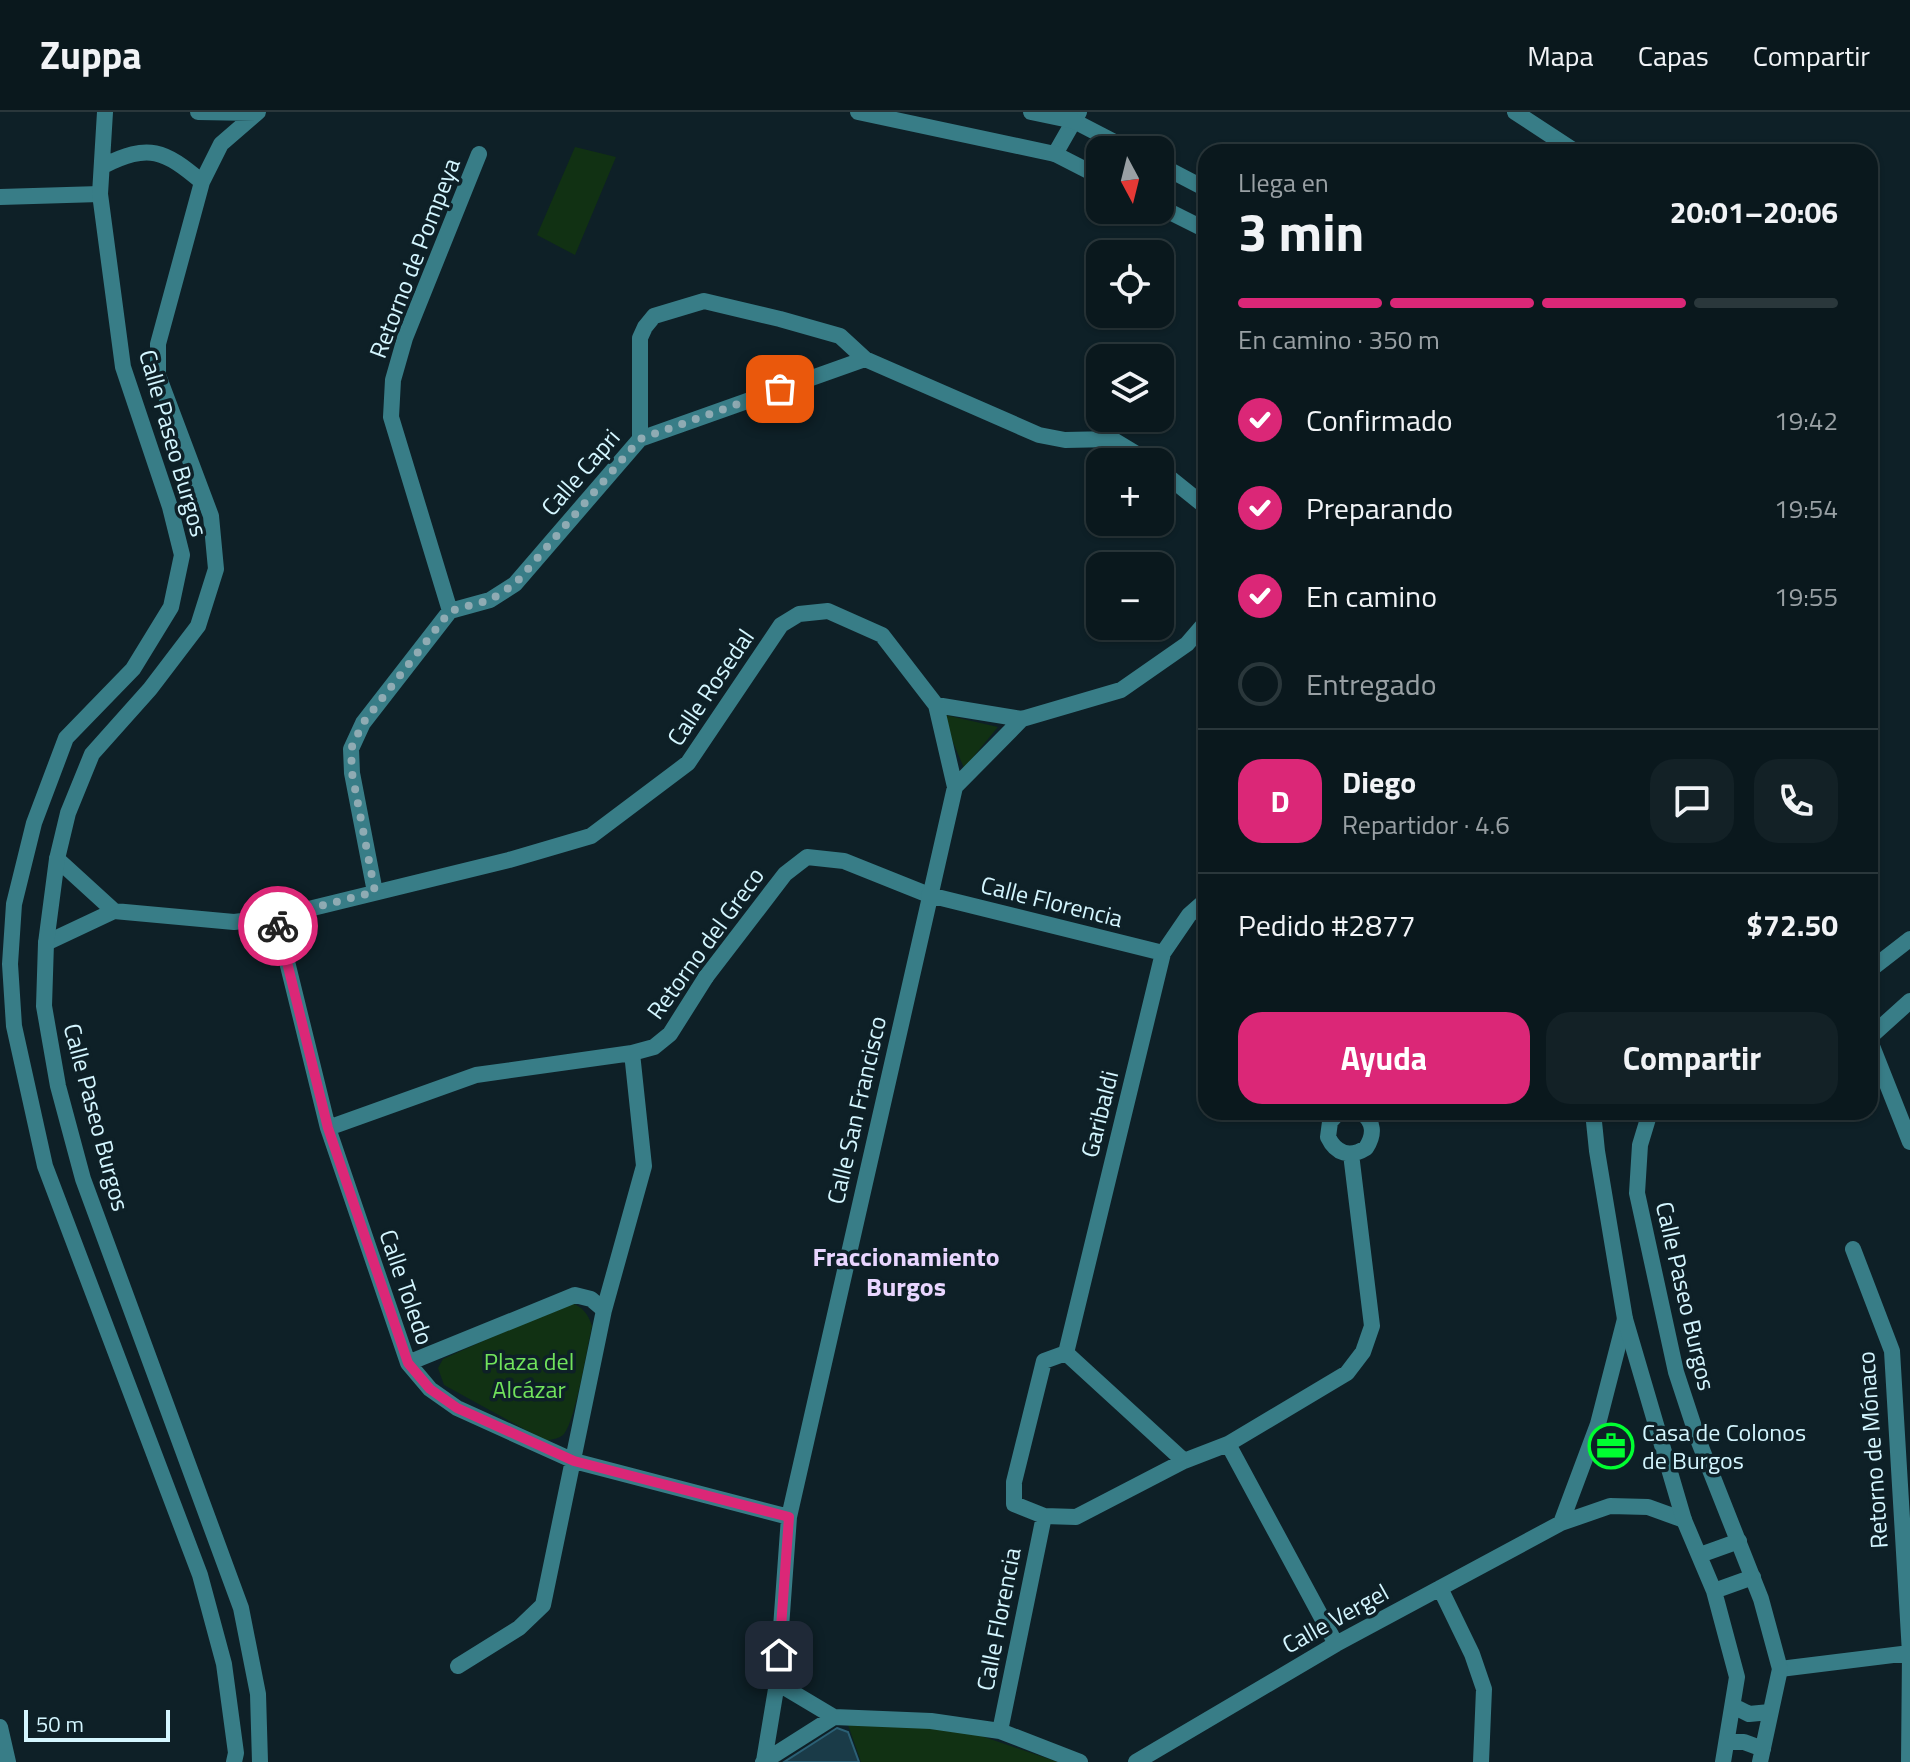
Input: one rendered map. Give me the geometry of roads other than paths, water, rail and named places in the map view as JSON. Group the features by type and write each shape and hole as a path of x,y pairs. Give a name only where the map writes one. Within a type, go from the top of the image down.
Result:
{"street":[{"name":"Calle Paseo Burgos","path":"105,112 100,194 123,367 170,507 182,555 171,607 133,669 66,738 34,823 14,904 10,964 14,1026 45,1166 200,1575 224,1664 236,1753 234,1762"},
{"path":"198,112 257,112"},
{"name":"Calle Paseo Burgos","path":"257,112 221,144 202,182 158,344 158,375 211,516 216,569 198,626 150,689 92,754 68,813 57,859 46,943 44,1006 58,1086 83,1179 241,1608 258,1694 260,1762"},
{"path":"858,112 1055,154 1086,170"},
{"path":"1031,112 1076,117 1107,136"},
{"path":"1515,112 1564,144"},
{"path":"1055,154 1076,117"},
{"path":"103,166 124,156 150,150 174,158 202,182"},
{"name":"Retorno de Pompeya","path":"450,611 391,417 393,380 405,338 479,154"},
{"path":"1174,172 1198,185"},
{"path":"0,197 100,194"},
{"path":"1174,214 1198,226"},
{"path":"640,439 640,338 645,327 654,316 704,301 840,336 865,359 1039,435 1065,440 1112,439 1127,448"},
{"name":"Calle Capri","path":"450,611 490,600 515,584 640,439 865,359"},
{"path":"1174,481 1198,501"},
{"path":"375,892 352,773 351,749 363,723 450,611"},
{"name":"Calle Rosedal","path":"114,911 234,922 276,917 509,860 591,836 688,763 781,625 799,614 828,611 882,635 936,705"},
{"path":"936,705 1022,719 1121,690 1187,644 1198,631"},
{"name":"Calle San Francisco","path":"764,1762 777,1683 789,1517 955,787 936,705"},
{"path":"955,787 1022,719"},
{"path":"66,738 92,754"},
{"name":"Retorno del Greco","path":"328,1128 476,1075 632,1053 654,1047 670,1034 706,977 785,874 807,857 844,861 929,895"},
{"path":"46,943 114,911 57,859"},
{"name":"Calle Florencia","path":"929,895 1163,953"},
{"name":"Garibaldi","path":"1066,1353 1163,953 1198,907"},
{"name":"Calle Toledo","path":"276,917 328,1128 408,1363 430,1389 457,1408 574,1461 789,1517"},
{"path":"1878,964 1910,939"},
{"path":"1878,1031 1910,1001"},
{"path":"458,1666 519,1628 543,1605 604,1310 644,1166 632,1053"},
{"path":"1878,1060 1910,1142"},
{"path":"1332,1120 1328,1137 1337,1150 1351,1154 1366,1148 1373,1134 1369,1120"},
{"path":"1594,1120 1625,1319 1684,1520 1714,1591 1737,1677 1723,1762"},
{"name":"Calle Paseo Burgos","path":"1648,1120 1640,1145 1637,1193 1676,1372 1699,1442 1753,1577 1780,1669 1761,1756"},
{"path":"1184,1461 1066,1353 1044,1361 1014,1482 1014,1504 1044,1516 1076,1517 1184,1461 1228,1444 1347,1373 1363,1352 1372,1326 1351,1154"},
{"name":"Retorno de Mónaco","path":"1853,1249 1892,1351 1910,1653 1909,1762"},
{"path":"408,1363 575,1295 591,1299 604,1310"},
{"path":"1561,1523 1598,1424 1625,1319"},
{"path":"140,1417 149,1421 159,1418 168,1410"},
{"path":"1228,1444 1336,1644"},
{"path":"157,1463 174,1453 185,1456"},
{"name":"Calle Vergel","path":"1136,1762 1336,1644 1561,1523 1610,1506 1648,1507 1684,1520"},
{"name":"Calle Florencia","path":"1000,1731 1044,1516"},
{"path":"1700,1555 1739,1541"},
{"path":"1714,1591 1753,1577"},
{"path":"1440,1588 1472,1654 1484,1689 1481,1762"},
{"path":"1780,1669 1910,1653"},
{"path":"777,1683 834,1717 931,1721 1000,1731 1080,1762"},
{"path":"1733,1706 1749,1714 1770,1712"},
{"path":"764,1762 834,1717"},
{"path":"0,1727 8,1762"},
{"path":"1728,1742 1744,1742 1761,1756"}],"place":[{"name":"Casa de Colonos de Burgos","path":"1611,1446"}],"district":[{"name":"Fraccionamiento Burgos","path":"906,1271"}],"park label":[{"name":"Plaza del Alcázar","path":"529,1375"}]}
